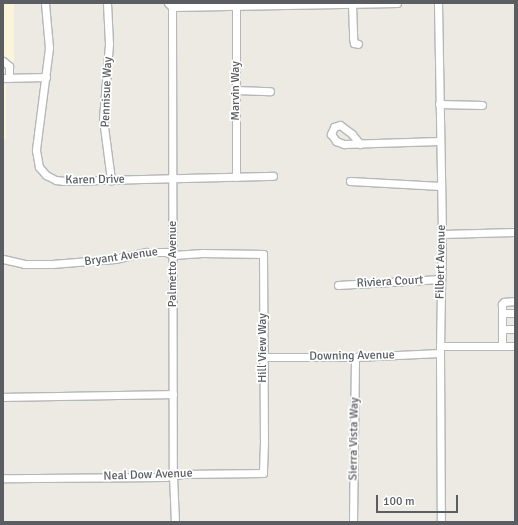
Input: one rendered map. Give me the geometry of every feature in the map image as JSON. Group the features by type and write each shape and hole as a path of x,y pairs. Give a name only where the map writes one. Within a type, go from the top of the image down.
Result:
{"street":[{"name":"Karen Drive","path":"45,3 49,48 36,150 39,168 46,175 56,180 273,176"},
{"name":"Pennisue Way","path":"107,3 109,44 103,119 111,180"},
{"path":"170,5 397,3"},
{"name":"Filbert Avenue","path":"438,3 442,234 440,350 441,522"},
{"name":"Marvin Way","path":"236,4 236,177"},
{"path":"352,4 352,38 354,43 358,44"},
{"name":"Palmetto Avenue","path":"170,5 173,178 173,475 175,522"},
{"path":"3,61 9,66 6,78 46,78"},
{"path":"236,90 270,91"},
{"path":"439,104 482,105"},
{"path":"360,144 440,141"},
{"path":"350,181 441,186"},
{"path":"442,234 515,232"},
{"name":"Bryant Avenue","path":"3,259 24,264 52,264 115,259 146,252 166,252 172,255 263,254"},
{"name":"Hill View Way","path":"263,254 264,442"},
{"name":"Riviera Court","path":"338,285 441,279"},
{"path":"502,346 502,304 504,302 515,301"},
{"path":"502,313 515,313"},
{"path":"502,329 515,329"},
{"name":"Downing Avenue","path":"263,357 355,356 515,346"},
{"name":"Sierra Vista Way","path":"353,522 355,356"},
{"path":"3,397 173,394"},
{"name":"Neal Dow Avenue","path":"3,478 165,477 173,475 263,473 264,442"}],"shaded area":[{"path":"3,3 14,3 14,71 3,71"},
{"path":"3,84 6,84 6,139 3,139"}]}
